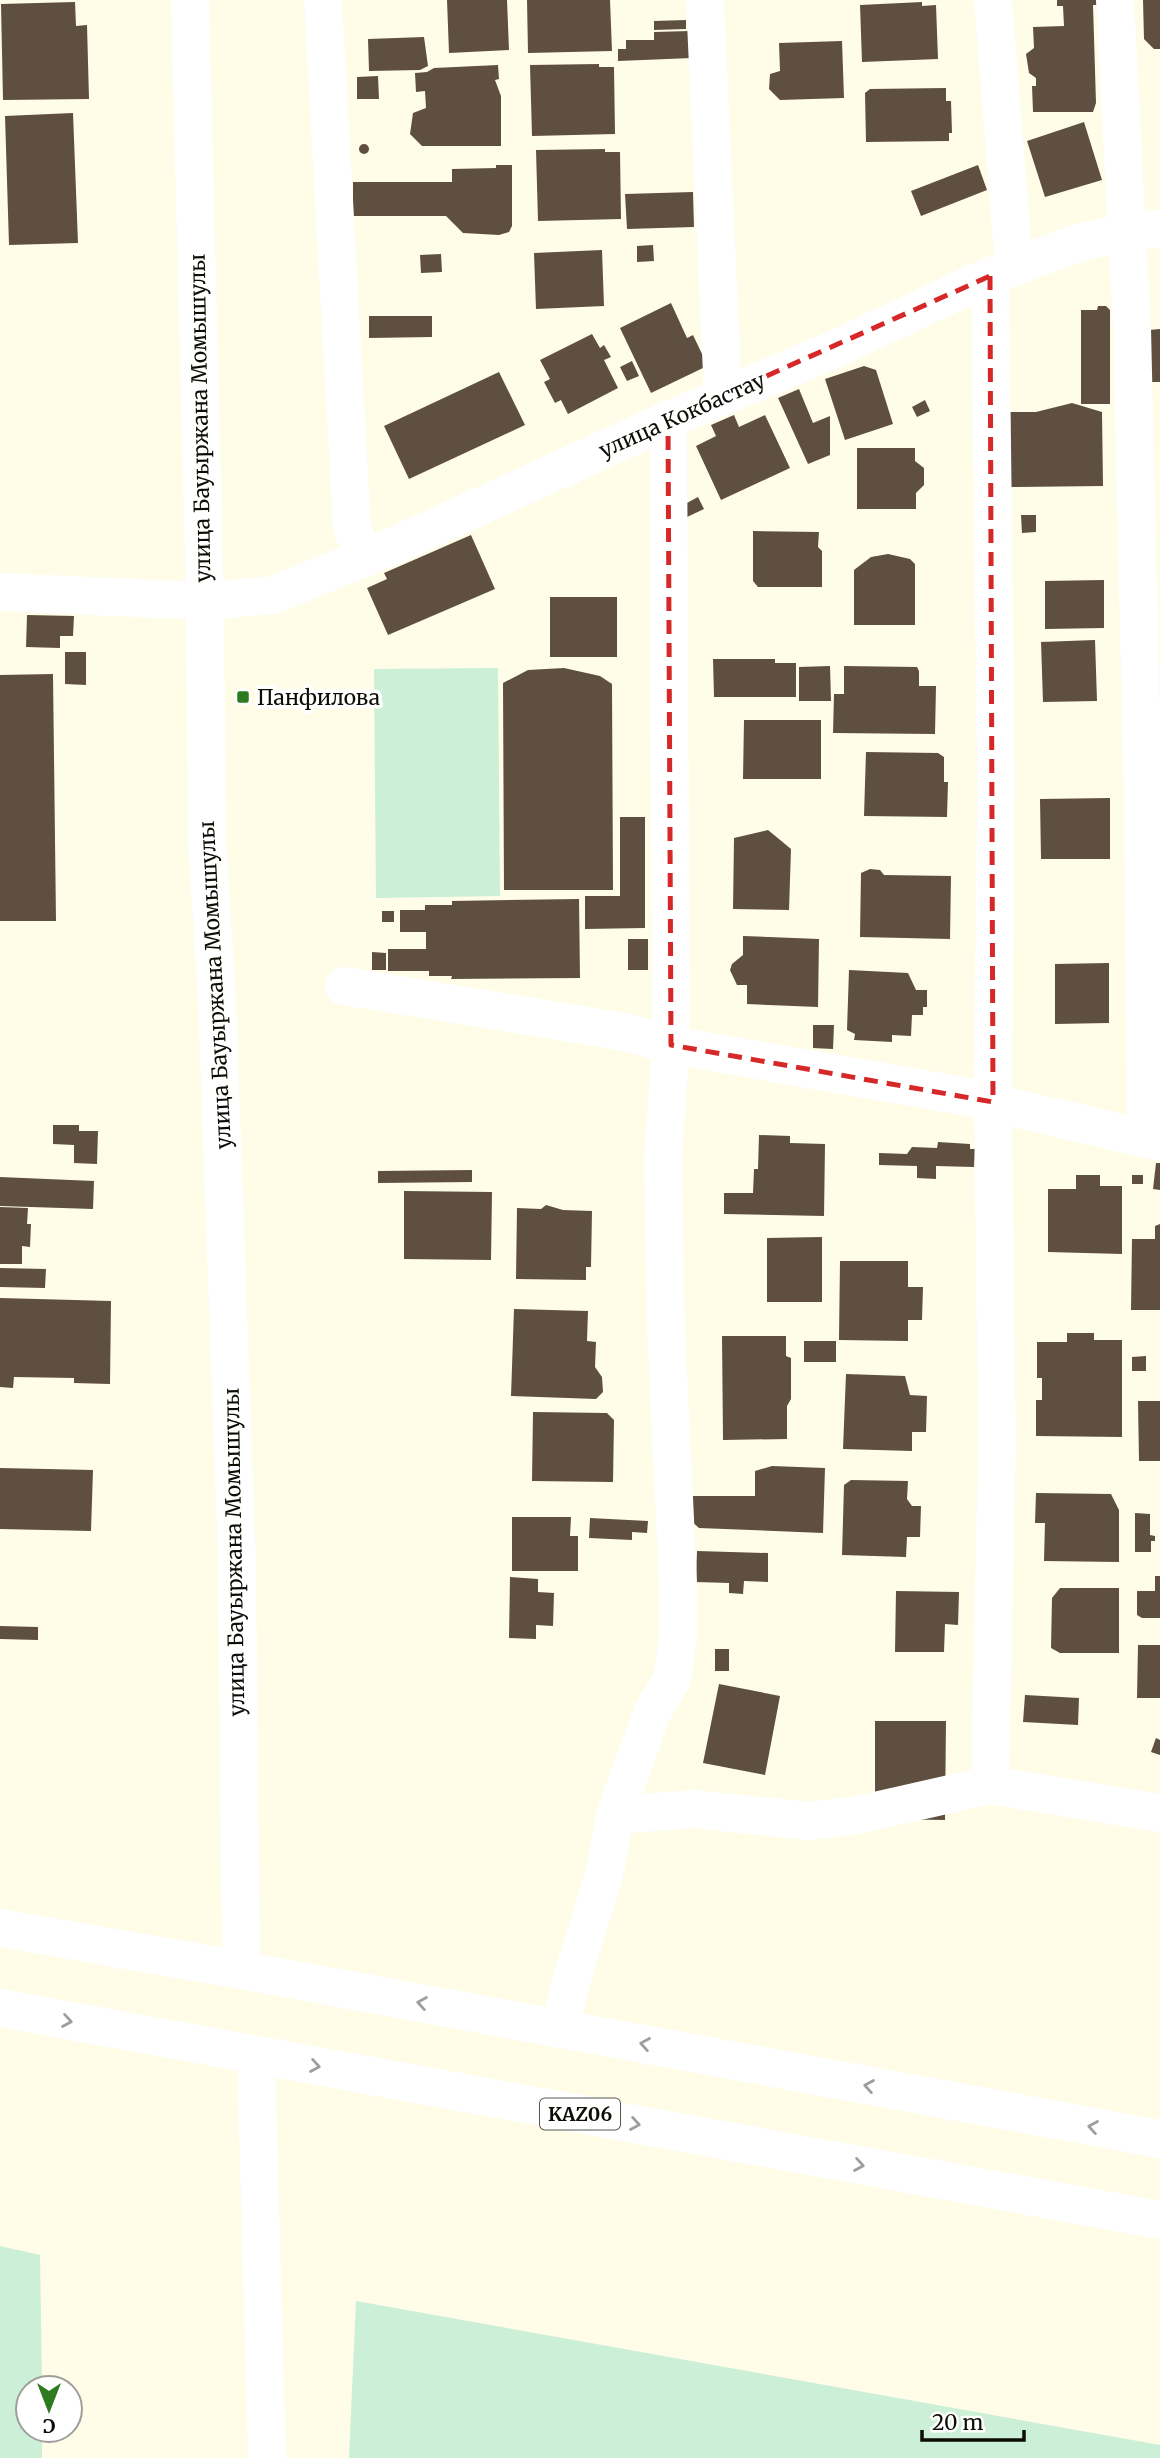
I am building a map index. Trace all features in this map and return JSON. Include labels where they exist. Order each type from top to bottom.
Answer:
[{"type":"main road","name":"улица Бауыржана Момышулы","points":[[190,0],[205,601],[207,841],[217,999],[237,1563],[241,1970]]},
{"type":"main road","points":[[323,0],[352,528],[365,558]]},
{"type":"main road","points":[[705,0],[723,395]]},
{"type":"main road","points":[[990,1785],[997,1443],[993,1102],[1002,271],[993,0]]},
{"type":"main road","points":[[344,986],[625,1032],[671,1045],[993,1102],[1021,1111],[1153,1140],[1132,329],[1143,230],[1115,0]]},
{"type":"main road","name":"улица Кокбастау","points":[[0,592],[205,601],[273,595],[365,558],[723,395],[835,349],[1002,271],[1081,243],[1143,230]]},
{"type":"main road","points":[[561,2029],[569,1989],[605,1871],[615,1815],[652,1713],[672,1679],[678,1638],[678,1583],[666,1328],[663,1157],[671,1045],[668,420]]},
{"type":"main road","points":[[615,1815],[694,1809],[808,1821],[853,1816],[990,1785],[1160,1814]]},
{"type":"main road","points":[[0,1928],[1160,2139]]},
{"type":"main road","name":"KАZ06","points":[[0,2008],[1160,2220]]},
{"type":"main road","points":[[256,2055],[267,2458]]},
{"type":"highlighted area","points":[[990,276],[993,1102],[671,1045],[668,420]]},
{"type":"green space","points":[[498,668],[500,896],[376,898],[374,669]]},
{"type":"green space","points":[[0,2246],[40,2255],[42,2374],[14,2374],[14,2444],[42,2444],[42,2458],[0,2458]]},
{"type":"green space","points":[[356,2301],[1160,2445],[1160,2458],[349,2458]]},
{"type":"building","points":[[447,0],[507,0],[509,50],[449,53]]},
{"type":"building","points":[[527,0],[610,0],[612,51],[528,53]]},
{"type":"building","points":[[1057,0],[1097,0],[1097,5],[1093,5],[1096,103],[1093,112],[1033,112],[1032,86],[1036,86],[1036,78],[1029,73],[1026,54],[1034,48],[1033,27],[1064,26],[1063,6],[1057,6]]},
{"type":"building","points":[[1143,0],[1160,0],[1160,49],[1154,49],[1144,39]]},
{"type":"building","points":[[75,2],[76,26],[87,25],[89,99],[3,100],[1,4]]},
{"type":"building","points":[[922,2],[922,6],[936,5],[938,59],[862,62],[860,5]]},
{"type":"building","points":[[686,20],[686,29],[654,30],[654,21]]},
{"type":"building","points":[[690,31],[692,58],[618,61],[618,49],[626,49],[626,40],[654,40],[654,32]]},
{"type":"building","points":[[424,37],[428,66],[420,70],[369,71],[368,39]]},
{"type":"building","points":[[842,41],[844,98],[780,100],[769,89],[770,74],[780,71],[779,43]]},
{"type":"building","points":[[599,64],[599,67],[614,67],[615,134],[532,136],[530,65]]},
{"type":"building","points":[[498,65],[499,79],[495,80],[501,96],[501,146],[422,146],[410,134],[413,113],[426,108],[425,91],[416,92],[415,73],[434,68]]},
{"type":"building","points":[[378,76],[379,99],[357,99],[357,77]]},
{"type":"building","points":[[946,88],[946,101],[951,101],[952,133],[949,133],[949,141],[866,142],[865,93],[870,89]]},
{"type":"building","points":[[73,113],[78,243],[9,245],[5,116]]},
{"type":"building","points":[[1084,122],[1102,180],[1045,197],[1027,141]]},
{"type":"building","points":[[364,144],[369,149],[364,154],[359,149]]},
{"type":"building","points":[[605,149],[605,152],[620,152],[621,219],[538,221],[536,150]]},
{"type":"building","points":[[496,165],[512,165],[512,226],[509,232],[499,235],[463,233],[446,216],[353,216],[353,182],[452,182],[452,169],[496,168]]},
{"type":"building","points":[[978,165],[987,190],[921,216],[911,191]]},
{"type":"building","points":[[693,192],[694,227],[627,229],[625,194]]},
{"type":"building","points":[[653,245],[654,261],[637,262],[637,246]]},
{"type":"building","points":[[602,250],[604,306],[536,309],[534,253]]},
{"type":"building","points":[[441,254],[442,272],[421,273],[420,255]]},
{"type":"building","points":[[671,303],[687,338],[693,335],[703,356],[703,368],[651,393],[620,328]]},
{"type":"building","points":[[1098,306],[1106,306],[1110,310],[1110,404],[1081,404],[1081,310],[1097,310]]},
{"type":"building","points":[[369,316],[432,316],[432,337],[369,338]]},
{"type":"building","points":[[1160,329],[1160,382],[1151,382],[1149,330]]},
{"type":"building","points":[[592,334],[600,348],[604,345],[611,357],[604,360],[618,388],[568,414],[561,400],[555,403],[544,382],[550,379],[540,360]]},
{"type":"building","points":[[632,361],[639,376],[627,381],[620,367]]},
{"type":"building","points":[[864,366],[876,370],[893,424],[845,440],[825,379]]},
{"type":"building","points":[[499,372],[525,425],[409,479],[384,426]]},
{"type":"building","points":[[799,389],[813,423],[830,416],[830,455],[808,464],[778,398]]},
{"type":"building","points":[[925,400],[930,411],[917,417],[912,407]]},
{"type":"building","points":[[1072,403],[1102,412],[1103,486],[1008,487],[1007,412],[1036,412]]},
{"type":"building","points":[[734,415],[739,427],[765,415],[790,468],[721,500],[696,446],[716,436],[711,425]]},
{"type":"building","points":[[857,448],[915,448],[915,461],[924,468],[924,485],[916,493],[916,509],[857,509]]},
{"type":"building","points":[[698,497],[704,509],[687,517],[685,504]]},
{"type":"building","points":[[1021,515],[1036,515],[1036,532],[1022,533]]},
{"type":"building","points":[[753,531],[819,532],[822,587],[758,587],[753,581]]},
{"type":"building","points":[[471,535],[495,589],[388,635],[367,588],[387,579],[384,573]]},
{"type":"building","points":[[888,554],[910,559],[915,564],[915,625],[854,625],[854,570],[871,557]]},
{"type":"building","points":[[1104,580],[1104,628],[1045,629],[1045,581]]},
{"type":"building","points":[[550,597],[617,597],[617,657],[550,657]]},
{"type":"building","points":[[27,615],[74,616],[73,636],[60,636],[60,648],[26,647]]},
{"type":"building","points":[[1095,640],[1097,701],[1043,702],[1041,642]]},
{"type":"building","points":[[65,652],[86,652],[86,685],[65,684]]},
{"type":"building","points":[[713,659],[775,659],[775,663],[796,663],[796,697],[714,697]]},
{"type":"building","points":[[830,666],[831,701],[799,701],[799,667]]},
{"type":"building","points":[[844,666],[917,667],[919,686],[936,686],[935,734],[833,733],[834,694],[844,694]]},
{"type":"building","points":[[564,668],[600,676],[612,684],[613,890],[504,890],[503,683],[528,670]]},
{"type":"building","points":[[53,674],[56,921],[0,921],[0,675]]},
{"type":"building","points":[[744,720],[821,720],[821,779],[743,779]]},
{"type":"building","points":[[866,752],[938,753],[944,757],[944,782],[948,782],[947,817],[864,816]]},
{"type":"building","points":[[1110,798],[1110,859],[1041,859],[1040,799]]},
{"type":"building","points":[[620,817],[645,817],[645,928],[585,929],[585,896],[620,896]]},
{"type":"building","points":[[768,830],[791,849],[789,910],[733,909],[734,838]]},
{"type":"building","points":[[870,869],[880,870],[884,875],[951,876],[950,939],[860,937],[861,873]]},
{"type":"building","points":[[579,899],[580,978],[451,979],[452,976],[429,976],[429,971],[388,971],[388,949],[426,949],[426,932],[400,932],[400,910],[425,910],[425,905],[452,905],[452,901]]},
{"type":"building","points":[[382,911],[394,911],[394,922],[382,922]]},
{"type":"building","points":[[743,936],[819,939],[818,1007],[747,1004],[747,985],[737,985],[730,970],[732,964],[743,955]]},
{"type":"building","points":[[628,939],[648,939],[648,970],[628,970]]},
{"type":"building","points":[[372,952],[386,953],[386,970],[372,970]]},
{"type":"building","points":[[1109,963],[1109,1023],[1055,1024],[1055,964]]},
{"type":"building","points":[[849,970],[908,973],[916,990],[927,990],[927,1007],[923,1007],[923,1015],[912,1015],[911,1036],[892,1035],[892,1042],[854,1040],[855,1034],[847,1030]]},
{"type":"building","points":[[813,1025],[834,1025],[833,1049],[813,1048]]},
{"type":"building","points":[[53,1125],[79,1125],[79,1131],[98,1131],[97,1164],[74,1163],[74,1145],[53,1144]]},
{"type":"building","points":[[759,1135],[790,1136],[790,1143],[825,1144],[824,1216],[724,1214],[724,1193],[753,1193],[754,1169],[758,1169]]},
{"type":"building","points":[[938,1142],[970,1144],[970,1149],[975,1149],[974,1167],[936,1166],[936,1179],[917,1178],[917,1166],[879,1165],[879,1153],[907,1154],[912,1147],[937,1148]]},
{"type":"building","points":[[1156,1163],[1160,1163],[1160,1190],[1153,1189]]},
{"type":"building","points":[[472,1170],[472,1182],[378,1183],[378,1171]]},
{"type":"building","points":[[1076,1175],[1100,1175],[1100,1186],[1122,1186],[1122,1254],[1048,1252],[1048,1189],[1076,1189]]},
{"type":"building","points":[[1132,1175],[1143,1175],[1143,1184],[1132,1184]]},
{"type":"building","points":[[0,1177],[94,1181],[93,1209],[0,1206]]},
{"type":"building","points":[[404,1191],[492,1192],[491,1260],[404,1259]]},
{"type":"building","points":[[546,1205],[563,1210],[592,1211],[591,1267],[586,1267],[586,1280],[516,1279],[517,1208],[541,1209]]},
{"type":"building","points":[[0,1207],[28,1208],[27,1224],[31,1224],[30,1247],[22,1246],[22,1264],[0,1264]]},
{"type":"building","points":[[1160,1224],[1160,1310],[1131,1310],[1132,1239],[1155,1239],[1155,1226]]},
{"type":"building","points":[[822,1237],[822,1302],[767,1302],[767,1238]]},
{"type":"building","points":[[840,1261],[908,1261],[908,1287],[923,1287],[922,1320],[908,1320],[908,1341],[839,1340]]},
{"type":"building","points":[[0,1268],[46,1269],[45,1288],[0,1287]]},
{"type":"building","points":[[0,1298],[111,1301],[110,1384],[74,1383],[74,1378],[14,1377],[13,1388],[0,1387]]},
{"type":"building","points":[[514,1309],[588,1311],[587,1341],[596,1342],[595,1367],[602,1377],[603,1392],[596,1399],[511,1396]]},
{"type":"building","points":[[1067,1333],[1094,1333],[1094,1340],[1122,1340],[1122,1437],[1036,1436],[1036,1400],[1042,1400],[1042,1378],[1037,1378],[1037,1342],[1067,1342]]},
{"type":"building","points":[[722,1336],[786,1336],[786,1356],[791,1358],[787,1439],[723,1440]]},
{"type":"building","points":[[804,1341],[836,1341],[836,1362],[804,1362]]},
{"type":"building","points":[[1146,1356],[1146,1371],[1132,1371],[1132,1357]]},
{"type":"building","points":[[846,1374],[905,1376],[910,1395],[927,1396],[926,1432],[912,1432],[912,1451],[843,1449]]},
{"type":"building","points":[[1138,1401],[1160,1401],[1160,1461],[1139,1461]]},
{"type":"building","points":[[533,1412],[607,1413],[614,1420],[613,1482],[532,1481]]},
{"type":"building","points":[[772,1466],[825,1468],[823,1533],[699,1528],[690,1520],[691,1496],[755,1496],[755,1471]]},
{"type":"building","points":[[0,1468],[93,1470],[91,1531],[0,1529]]},
{"type":"building","points":[[851,1480],[908,1481],[907,1499],[912,1506],[921,1506],[920,1537],[907,1537],[906,1557],[842,1555],[844,1485]]},
{"type":"building","points":[[1036,1493],[1111,1494],[1119,1510],[1119,1562],[1044,1561],[1045,1523],[1035,1523]]},
{"type":"building","points":[[1135,1513],[1150,1514],[1150,1535],[1155,1536],[1155,1541],[1151,1541],[1151,1552],[1135,1552]]},
{"type":"building","points":[[512,1517],[571,1517],[570,1536],[578,1536],[578,1571],[512,1571]]},
{"type":"building","points":[[590,1518],[648,1521],[647,1533],[632,1532],[632,1540],[589,1538]]},
{"type":"building","points":[[697,1551],[768,1553],[768,1582],[744,1581],[743,1594],[729,1593],[729,1583],[696,1582]]},
{"type":"building","points":[[1155,1576],[1160,1576],[1160,1618],[1142,1618],[1137,1615],[1137,1591],[1155,1591]]},
{"type":"building","points":[[510,1577],[538,1579],[538,1592],[554,1593],[553,1626],[536,1625],[536,1639],[509,1638]]},
{"type":"building","points":[[1060,1588],[1119,1588],[1119,1653],[1060,1653],[1051,1648],[1052,1598]]},
{"type":"building","points":[[896,1591],[959,1592],[958,1625],[945,1624],[944,1652],[895,1652]]},
{"type":"building","points":[[0,1626],[38,1627],[38,1640],[0,1639]]},
{"type":"building","points":[[1138,1645],[1160,1645],[1160,1698],[1137,1698]]},
{"type":"building","points":[[715,1649],[729,1649],[729,1671],[715,1671]]},
{"type":"building","points":[[719,1684],[780,1696],[765,1775],[703,1763]]},
{"type":"building","points":[[1025,1695],[1079,1698],[1078,1725],[1023,1722]]},
{"type":"building","points":[[875,1721],[946,1721],[945,1820],[875,1819]]},
{"type":"building","points":[[1156,1738],[1160,1740],[1160,1755],[1151,1752]]},
{"type":"place","name":"Панфилова","points":[[243,697]]}]
